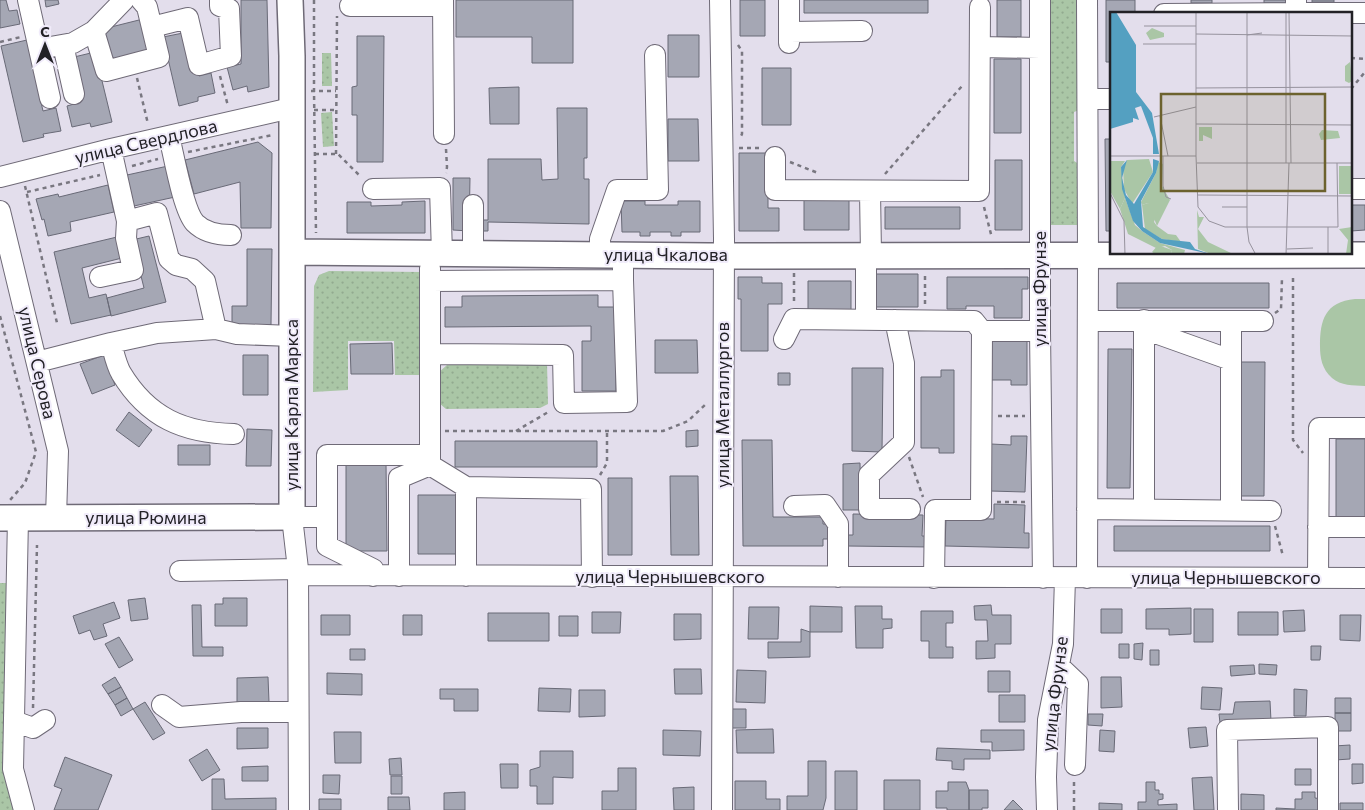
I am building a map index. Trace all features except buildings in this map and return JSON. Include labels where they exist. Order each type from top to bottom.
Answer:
[{"type":"main road","name":"улица Карла Маркса","points":[[290,0],[303,109],[292,252],[292,517]]},
{"type":"main road","name":"улица Чкалова","points":[[292,252],[723,256],[1088,255]]},
{"type":"main road","points":[[1088,255],[1110,255]]},
{"type":"main road","points":[[1187,255],[1294,262],[1365,255]]},
{"type":"main road","name":"улица Рюмина","points":[[8,513],[56,518],[292,517]]},
{"type":"street","points":[[28,0],[50,98]]},
{"type":"street","points":[[37,41],[63,45],[72,43],[94,31],[124,0]]},
{"type":"street","points":[[94,31],[106,71],[159,57],[147,7],[141,0]]},
{"type":"street","points":[[152,28],[188,18],[199,65],[231,56],[229,8],[220,6],[220,0]]},
{"type":"street","name":"улица Металлургов","points":[[720,0],[724,577],[722,810]]},
{"type":"street","points":[[790,0],[789,38],[862,31]]},
{"type":"street","name":"улица Фрунзе","points":[[1040,0],[1040,331],[1043,578]]},
{"type":"street","points":[[1087,0],[1087,578]]},
{"type":"street","points":[[344,10],[443,3],[444,134]]},
{"type":"street","points":[[775,157],[775,190],[979,191],[980,7]]},
{"type":"street","points":[[1232,12],[1290,10],[1326,12]]},
{"type":"street","points":[[1352,13],[1365,13]]},
{"type":"street","points":[[63,45],[74,94]]},
{"type":"street","points":[[980,57],[1040,48]]},
{"type":"street","points":[[430,354],[563,355],[564,403],[627,402],[623,280],[612,255],[600,239],[617,190],[658,190],[655,54]]},
{"type":"street","points":[[1088,99],[1110,99]]},
{"type":"street","name":"улица Свердлова","points":[[0,177],[111,149],[172,145],[303,109]]},
{"type":"street","points":[[172,145],[185,204],[195,223],[211,233],[231,236]]},
{"type":"street","points":[[100,277],[133,270],[126,238],[127,221],[111,149]]},
{"type":"street","points":[[373,190],[440,188],[436,253],[430,281],[430,460]]},
{"type":"street","points":[[1352,190],[1365,190]]},
{"type":"street","points":[[866,320],[870,191]]},
{"type":"street","points":[[473,205],[473,254]]},
{"type":"street","name":"улица Серова","points":[[0,211],[58,451],[56,518]]},
{"type":"street","points":[[127,221],[157,213],[169,259],[176,265],[192,269],[205,281],[216,329]]},
{"type":"street","points":[[430,281],[623,280]]},
{"type":"street","points":[[784,340],[794,319],[974,321],[982,331],[981,510],[935,510],[934,578]]},
{"type":"street","points":[[895,320],[904,363],[904,442],[869,475],[869,509],[917,505]]},
{"type":"street","points":[[1088,320],[1144,325],[1263,321]]},
{"type":"street","points":[[1231,321],[1231,510]]},
{"type":"street","points":[[1144,325],[1231,360]]},
{"type":"street","points":[[1144,325],[1144,509]]},
{"type":"street","points":[[37,362],[157,333],[216,329],[236,334],[292,336]]},
{"type":"street","points":[[982,331],[1040,331]]},
{"type":"street","points":[[111,343],[120,371],[135,393],[151,408],[169,421],[196,430],[234,434]]},
{"type":"street","points":[[1318,578],[1319,428],[1365,428]]},
{"type":"street","points":[[374,576],[374,569],[326,546],[327,455],[430,460],[466,487],[591,489],[592,577]]},
{"type":"street","points":[[399,576],[399,478],[430,460]]},
{"type":"street","points":[[466,487],[466,576]]},
{"type":"street","points":[[794,506],[825,505],[838,524],[838,578]]},
{"type":"street","points":[[1087,509],[1271,511]]},
{"type":"street","points":[[8,513],[14,721],[13,769],[24,810]]},
{"type":"street","points":[[292,517],[327,517]]},
{"type":"street","name":"улица Карла Маркса","points":[[292,517],[298,572],[299,810]]},
{"type":"street","points":[[1318,527],[1365,527]]},
{"type":"street","name":"улица Чернышевского","points":[[180,571],[298,572],[374,576],[1365,578]]},
{"type":"street","name":"улица Фрунзе","points":[[1047,810],[1048,720],[1063,644],[1064,578]]},
{"type":"street","points":[[1059,666],[1078,684],[1074,765]]},
{"type":"street","points":[[162,705],[179,717],[241,712],[298,712]]},
{"type":"street","points":[[14,721],[39,724]]},
{"type":"street","points":[[1228,810],[1227,730],[1328,727],[1328,810]]},
{"type":"path","points":[[314,0],[314,91],[303,109],[315,154],[316,240]]},
{"type":"path","points":[[336,154],[336,91],[344,10]]},
{"type":"path","points":[[0,42],[37,41]]},
{"type":"path","points":[[870,191],[980,57]]},
{"type":"path","points":[[1352,58],[1365,59]]},
{"type":"path","points":[[216,60],[228,106]]},
{"type":"path","points":[[133,64],[149,125]]},
{"type":"path","points":[[1352,88],[1365,72]]},
{"type":"path","points":[[314,91],[336,91]]},
{"type":"path","points":[[303,109],[336,110]]},
{"type":"path","points":[[27,192],[116,171],[172,145],[280,134]]},
{"type":"path","points":[[440,188],[444,182],[447,167],[444,134]]},
{"type":"path","points":[[734,148],[772,148],[775,157],[821,174]]},
{"type":"path","points":[[315,154],[338,154],[373,190]]},
{"type":"path","points":[[22,172],[57,324]]},
{"type":"path","points":[[979,191],[992,239]]},
{"type":"path","points":[[1294,262],[1293,440],[1319,474]]},
{"type":"path","points":[[794,272],[794,319]]},
{"type":"path","points":[[925,272],[925,320]]},
{"type":"path","points":[[1263,321],[1282,309],[1282,278]]},
{"type":"path","points":[[0,316],[36,452],[25,483],[8,513]]},
{"type":"path","points":[[430,431],[663,431],[688,421],[709,401]]},
{"type":"path","points":[[516,431],[564,403]]},
{"type":"path","points":[[981,416],[1032,416]]},
{"type":"path","points":[[591,489],[607,463],[607,431]]},
{"type":"path","points":[[904,442],[917,505]]},
{"type":"path","points":[[981,502],[1033,502]]},
{"type":"path","points":[[1271,511],[1283,556]]},
{"type":"path","points":[[36,545],[39,724]]},
{"type":"path","points":[[1074,765],[1074,810]]},
{"type":"green space","points":[[1049,0],[1084,0],[1082,109],[1074,112],[1074,161],[1082,166],[1081,225],[1049,225]]},
{"type":"green space","points":[[322,53],[331,53],[332,86],[322,86]]},
{"type":"green space","points":[[332,112],[334,146],[323,147],[321,113]]},
{"type":"green space","points":[[329,271],[422,272],[422,375],[395,375],[394,341],[348,341],[348,390],[313,392],[314,286],[319,275]]},
{"type":"green space","points":[[1355,299],[1365,299],[1365,386],[1347,385],[1336,381],[1326,371],[1320,355],[1321,328],[1326,314],[1337,304]]},
{"type":"green space","points":[[547,363],[548,404],[540,408],[446,409],[439,403],[438,373],[447,365]]},
{"type":"green space","points":[[0,583],[12,583],[16,810],[0,810]]}]
